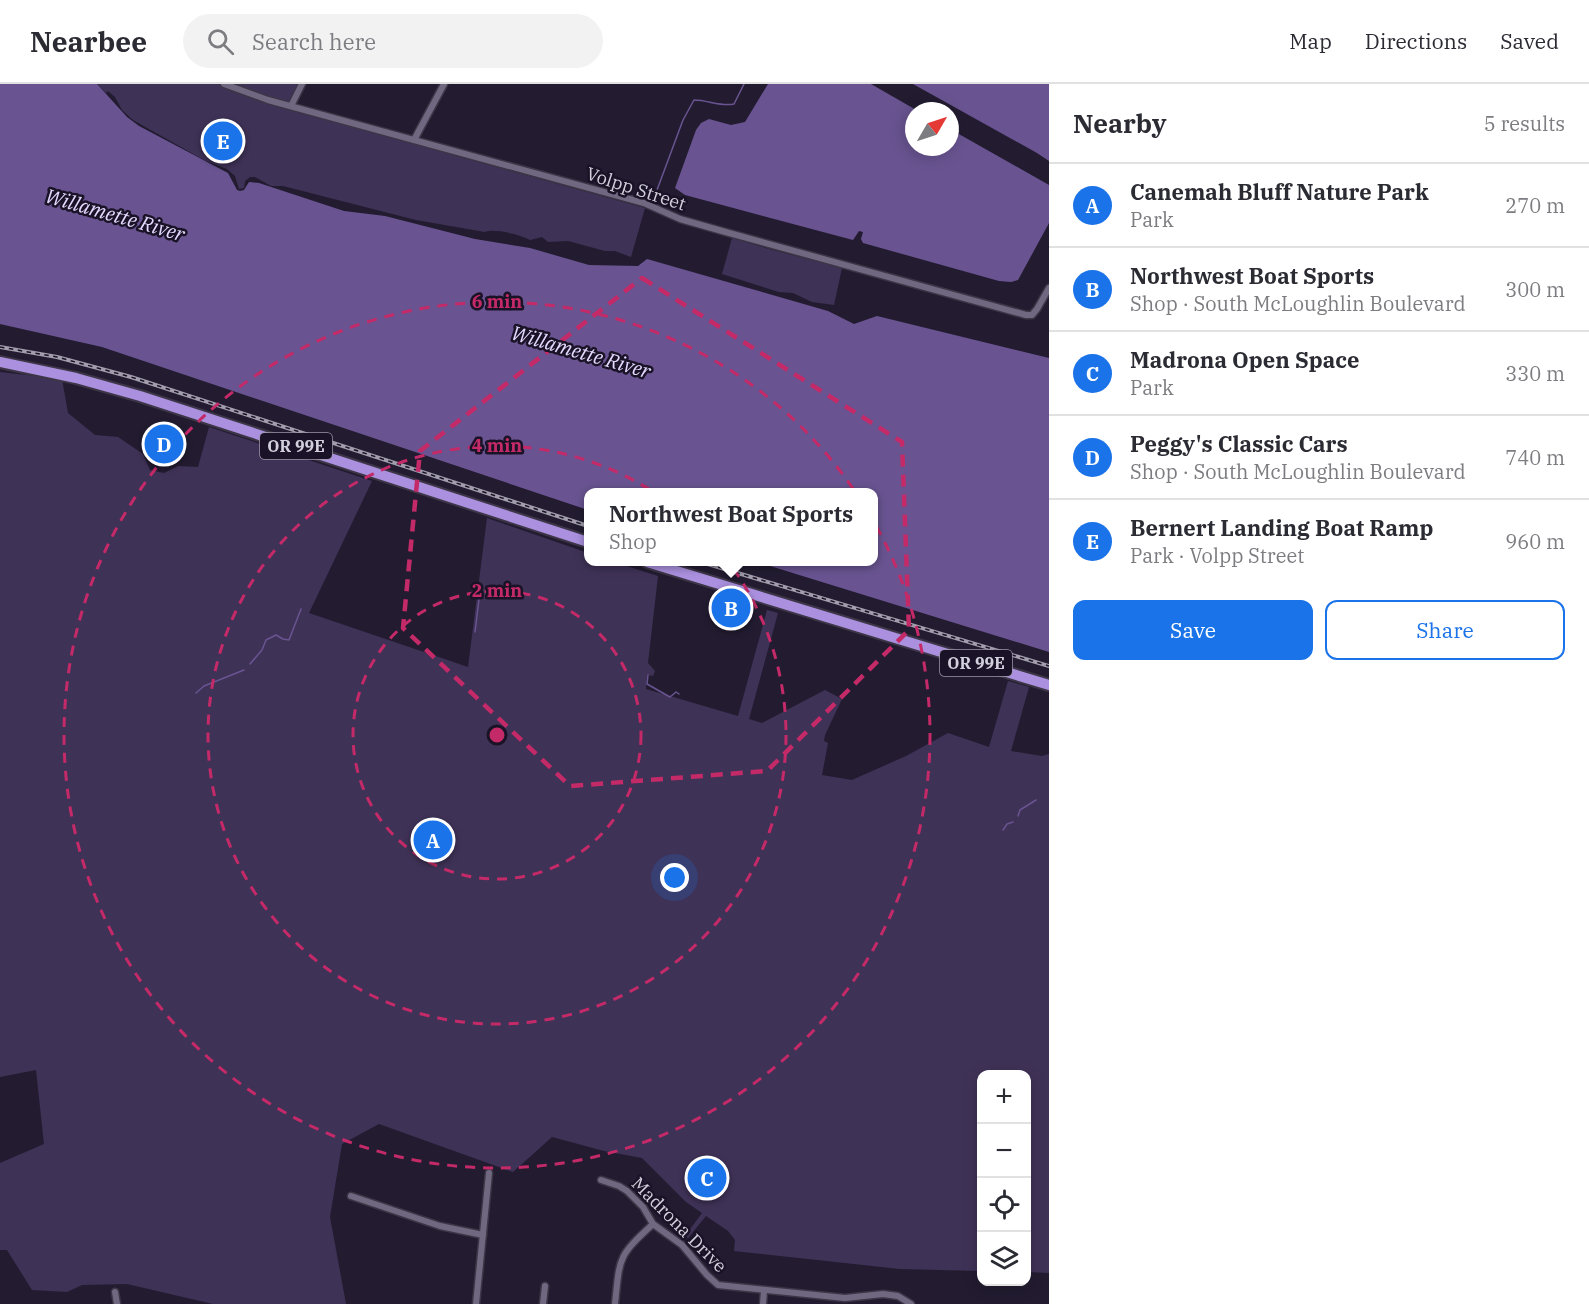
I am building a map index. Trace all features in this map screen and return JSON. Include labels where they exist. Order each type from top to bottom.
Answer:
[{"type":"highway","name":"OR 99E","points":[[0,362],[76,378],[140,396],[584,541]]},
{"type":"highway","name":"OR 99E","points":[[663,566],[1049,685]]},
{"type":"street","name":"Volpp Street","points":[[224,84],[238,91],[644,204],[680,219],[1026,315],[1032,315],[1049,288]]},
{"type":"street","points":[[291,106],[302,84]]},
{"type":"street","points":[[414,140],[444,84]]},
{"type":"street","points":[[476,1304],[489,1173]]},
{"type":"street","name":"Madrona Drive","points":[[601,1180],[627,1191],[643,1207],[653,1224],[682,1245],[718,1285],[844,1301],[872,1294],[898,1296],[911,1304]]},
{"type":"street","points":[[351,1196],[440,1226],[483,1235]]},
{"type":"street","points":[[615,1304],[619,1263],[628,1247],[653,1224]]},
{"type":"street","points":[[543,1304],[545,1286]]},
{"type":"street","points":[[763,1304],[764,1291]]},
{"type":"street","points":[[115,1292],[117,1304]]},
{"type":"highlighted area","points":[[642,278],[902,442],[909,630],[767,771],[570,786],[403,628],[420,451]]},
{"type":"shaded area","points":[[97,84],[306,84],[293,110],[403,141],[417,142],[449,154],[645,208],[631,257],[615,251],[605,251],[568,241],[548,242],[542,237],[530,240],[508,233],[485,232],[416,220],[283,186],[271,186],[255,177],[250,177],[245,181],[244,188],[239,189],[235,176],[227,169],[204,160],[133,120],[122,110],[115,97],[108,91],[106,93]]},
{"type":"shaded area","points":[[732,238],[842,268],[834,305],[812,302],[793,293],[779,292],[722,274]]},
{"type":"shaded area","points":[[0,372],[62,379],[68,413],[95,435],[118,437],[143,454],[150,470],[164,473],[178,466],[198,467],[209,427],[372,481],[309,613],[468,667],[487,518],[584,552],[584,566],[627,566],[658,576],[648,663],[655,671],[653,676],[647,675],[646,689],[738,716],[767,610],[778,613],[749,719],[762,723],[825,690],[842,699],[825,735],[824,741],[828,743],[822,775],[852,780],[906,756],[948,733],[989,747],[1008,681],[1029,687],[1011,751],[1042,756],[1049,754],[1049,1273],[1031,1272],[1031,1070],[977,1070],[977,1271],[900,1269],[734,1251],[735,1240],[728,1231],[706,1216],[688,1238],[685,1236],[702,1213],[686,1202],[642,1158],[604,1151],[552,1137],[513,1172],[379,1124],[342,1144],[330,1217],[346,1304],[213,1304],[127,1284],[82,1285],[67,1292],[32,1290],[7,1250],[0,1250],[0,1163],[44,1144],[36,1070],[0,1077]]},
{"type":"water","name":"Willamette River","points":[[0,84],[97,84],[127,117],[139,126],[228,173],[237,190],[240,191],[244,190],[249,182],[259,183],[344,211],[385,216],[475,239],[530,248],[589,265],[638,266],[647,259],[828,311],[854,324],[877,316],[1049,358],[1049,652],[770,566],[878,566],[878,488],[584,488],[584,509],[102,347],[0,324]]},
{"type":"water","points":[[768,84],[871,84],[905,104],[905,156],[959,156],[959,134],[1049,185],[1049,223],[1018,280],[999,281],[863,243],[861,239],[863,232],[859,231],[853,240],[685,195],[675,188],[696,130],[701,123],[709,119],[731,125],[745,122]]},
{"type":"water","points":[[913,84],[1049,84],[1049,161],[959,110],[959,102],[945,102]]},
{"type":"waterway","points":[[657,190],[683,120],[694,100],[724,105],[734,104],[744,84]]},
{"type":"waterway","points":[[475,632],[480,591]]},
{"type":"waterway","points":[[250,664],[262,650],[266,640],[276,635],[289,640],[301,609]]},
{"type":"waterway","points":[[196,693],[204,686],[244,670]]},
{"type":"waterway","points":[[648,675],[647,684],[670,697],[676,692],[679,694]]},
{"type":"waterway","points":[[1018,816],[1020,810],[1036,800]]},
{"type":"waterway","points":[[1003,830],[1007,824],[1013,822]]},
{"type":"railway","points":[[0,347],[57,357],[131,377],[584,525]]},
{"type":"railway","points":[[714,566],[1049,666]]},
{"type":"place","name":"Bernert Landing Boat Ramp","points":[[223,141]]},
{"type":"place","name":"Peggy's Classic Cars","points":[[164,444]]},
{"type":"place","name":"Northwest Boat Sports","points":[[731,608]]},
{"type":"place","name":"Canemah Bluff Nature Park","points":[[433,840]]},
{"type":"place","name":"Madrona Open Space","points":[[707,1178]]}]
